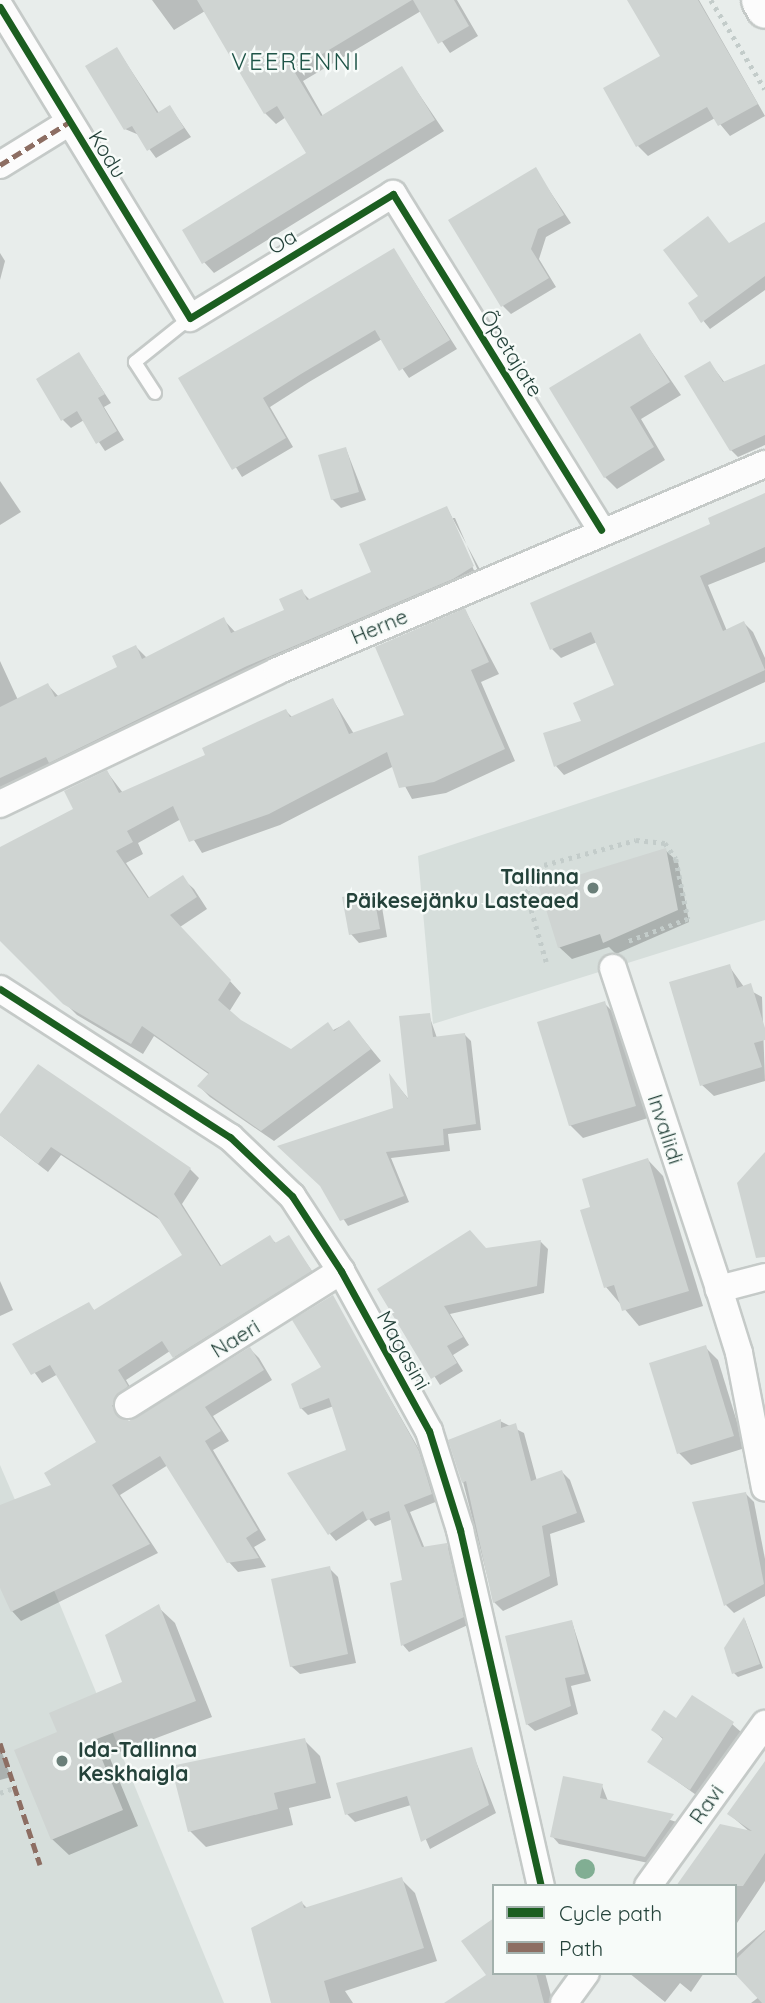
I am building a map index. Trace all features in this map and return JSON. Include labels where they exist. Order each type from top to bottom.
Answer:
[{"type":"street","points":[[760,0],[765,9]]},
{"type":"street","name":"Kodu","points":[[0,7],[68,124],[190,318]]},
{"type":"street","points":[[0,165],[68,124]]},
{"type":"street","name":"Oa","points":[[190,318],[393,194]]},
{"type":"street","name":"Õpetajate","points":[[393,194],[601,530]]},
{"type":"street","name":"Herne","points":[[0,804],[277,671],[601,530],[765,464]]},
{"type":"street","name":"Invaliidi","points":[[617,956],[739,1353],[765,1488]]},
{"type":"street","name":"Magasini","points":[[0,989],[229,1137],[292,1196],[341,1271],[429,1431],[460,1530],[542,1884]]},
{"type":"street","name":"Naeri","points":[[128,1405],[341,1271]]},
{"type":"street","points":[[719,1289],[765,1277]]},
{"type":"street","name":"Ravi","points":[[649,1884],[765,1724]]},
{"type":"street","points":[[565,1991],[584,1975]]},
{"type":"lane","points":[[155,393],[135,362],[190,318]]},
{"type":"path","points":[[711,0],[765,89]]},
{"type":"path","points":[[546,962],[526,892],[544,865],[636,840],[665,843],[679,869],[688,919],[617,956]]},
{"type":"path","points":[[0,1793],[13,1788]]},
{"type":"shaded area","name":"Tallinna Päikesejänku Lasteaed","points":[[765,742],[765,920],[433,1024],[418,856]]},
{"type":"shaded area","name":"Ida-Tallinna Keskhaigla","points":[[0,1465],[56,1595],[224,2003],[0,2003]]},
{"type":"building","points":[[197,0],[412,0],[294,71],[321,116],[402,66],[435,120],[202,264],[182,230],[306,153],[277,106],[264,114]]},
{"type":"building","points":[[413,0],[454,0],[469,26],[438,44]]},
{"type":"building","points":[[627,0],[698,0],[758,104],[718,126],[707,107],[636,147],[603,88],[660,56]]},
{"type":"building","points":[[117,47],[157,113],[170,105],[184,128],[147,151],[132,126],[124,130],[85,66]]},
{"type":"building","points":[[536,167],[564,215],[538,229],[531,249],[549,278],[501,307],[448,220]]},
{"type":"building","points":[[708,216],[729,243],[765,222],[765,276],[701,323],[688,303],[698,296],[663,250]]},
{"type":"building","points":[[394,248],[450,340],[399,371],[375,330],[301,374],[263,398],[286,438],[232,470],[178,378]]},
{"type":"building","points":[[640,333],[670,382],[630,407],[654,447],[604,478],[549,388]]},
{"type":"building","points":[[79,352],[105,394],[98,398],[117,431],[96,444],[77,411],[61,421],[36,379]]},
{"type":"building","points":[[710,361],[723,382],[765,364],[765,435],[730,451],[684,376]]},
{"type":"building","points":[[346,447],[359,492],[331,500],[318,455]]},
{"type":"building","points":[[765,493],[765,547],[700,576],[723,631],[744,621],[765,670],[554,767],[543,733],[581,721],[573,703],[614,685],[591,632],[550,650],[530,603],[710,524],[708,518]]},
{"type":"building","points":[[447,506],[474,566],[453,579],[247,666],[49,763],[46,757],[0,778],[0,707],[48,683],[55,697],[117,667],[112,656],[136,645],[142,659],[224,617],[231,633],[284,610],[279,599],[302,589],[307,600],[371,572],[359,544]]},
{"type":"building","points":[[465,608],[489,662],[471,670],[505,749],[434,782],[399,788],[387,752],[269,814],[189,842],[173,806],[127,831],[133,842],[116,851],[148,898],[183,875],[197,897],[170,915],[231,980],[218,1000],[241,1020],[291,1049],[328,1022],[334,1031],[349,1020],[371,1049],[261,1131],[197,1086],[209,1073],[142,1026],[131,1044],[63,1004],[0,941],[0,847],[73,809],[64,791],[107,770],[119,793],[205,755],[202,748],[286,709],[290,717],[333,698],[349,734],[404,715],[375,647]]},
{"type":"building","points":[[666,848],[678,910],[603,943],[600,934],[558,948],[539,887]]},
{"type":"building","points":[[373,891],[380,929],[349,935],[342,897]]},
{"type":"building","points":[[730,964],[737,988],[751,983],[765,1028],[765,1040],[754,1043],[762,1067],[700,1086],[669,982]]},
{"type":"building","points":[[605,1001],[636,1106],[569,1126],[537,1022]]},
{"type":"building","points":[[430,1013],[433,1037],[465,1033],[476,1124],[443,1129],[444,1145],[386,1152],[404,1196],[340,1221],[320,1186],[277,1146],[393,1108],[389,1073],[408,1099],[399,1016]]},
{"type":"building","points":[[38,1064],[191,1168],[174,1194],[220,1266],[270,1235],[275,1243],[289,1235],[312,1271],[173,1358],[162,1341],[118,1370],[128,1386],[112,1406],[129,1421],[250,1347],[264,1370],[205,1407],[221,1431],[205,1441],[258,1530],[246,1538],[259,1558],[227,1563],[160,1456],[112,1485],[150,1544],[11,1612],[0,1588],[0,1505],[51,1485],[44,1473],[96,1442],[50,1365],[31,1375],[12,1344],[89,1302],[94,1310],[182,1255],[157,1216],[51,1147],[38,1164],[0,1135],[0,1114]]},
{"type":"building","points":[[765,1152],[765,1257],[756,1258],[737,1183]]},
{"type":"building","points":[[648,1158],[689,1291],[622,1311],[614,1285],[604,1288],[580,1210],[590,1207],[582,1179]]},
{"type":"building","points":[[470,1230],[486,1248],[541,1240],[537,1286],[444,1306],[463,1337],[447,1346],[457,1363],[431,1379],[377,1289]]},
{"type":"building","points":[[333,1295],[419,1451],[432,1494],[404,1505],[422,1547],[447,1543],[464,1617],[401,1646],[390,1583],[402,1580],[389,1511],[367,1520],[363,1511],[328,1535],[287,1473],[346,1450],[329,1398],[300,1409],[291,1384],[321,1367],[292,1320]]},
{"type":"building","points":[[706,1345],[734,1436],[677,1454],[649,1363]]},
{"type":"building","points":[[501,1419],[501,1428],[516,1423],[531,1481],[562,1470],[577,1513],[542,1526],[550,1576],[493,1603],[466,1481],[462,1483],[448,1440]]},
{"type":"building","points":[[746,1492],[764,1584],[724,1606],[692,1502]]},
{"type":"building","points":[[330,1566],[348,1654],[290,1667],[271,1579]]},
{"type":"building","points":[[159,1604],[196,1701],[94,1740],[123,1810],[51,1840],[14,1750],[57,1732],[49,1713],[122,1682],[105,1635]]},
{"type":"building","points":[[744,1617],[760,1664],[732,1674],[724,1648]]},
{"type":"building","points":[[572,1620],[585,1674],[565,1678],[571,1706],[526,1725],[505,1636]]},
{"type":"building","points":[[692,1695],[734,1722],[690,1790],[647,1762],[663,1738],[651,1730],[664,1710],[676,1718]]},
{"type":"building","points":[[305,1738],[316,1783],[274,1793],[278,1809],[188,1832],[171,1766]]},
{"type":"building","points":[[472,1747],[489,1805],[421,1842],[407,1796],[345,1815],[336,1783]]},
{"type":"building","points":[[765,1761],[765,1853],[743,1886],[677,1884],[720,1824],[752,1831],[727,1814]]},
{"type":"building","points":[[563,1776],[603,1784],[600,1798],[674,1814],[645,1857],[550,1837]]},
{"type":"building","points":[[402,1877],[424,1948],[324,1981],[330,2003],[271,2003],[251,1928],[302,1901],[304,1908]]},
{"type":"building","points":[[492,1919],[492,1975],[537,1975],[544,2003],[444,2003],[486,1975],[461,1941]]},
{"type":"building","points":[[765,1931],[765,2003],[736,1975],[737,1958]]},
{"type":"marked path","points":[[0,165],[68,123]]},
{"type":"marked path","points":[[0,1743],[40,1865]]},
{"type":"cycle path","points":[[0,7],[190,318],[393,194],[601,530]]},
{"type":"cycle path","points":[[0,989],[230,1137],[292,1196],[341,1271],[429,1431],[460,1530],[541,1884]]},
{"type":"place","name":"Tallinna Päikesejänku Lasteaed","points":[[593,888]]},
{"type":"place","name":"Ida-Tallinna Keskhaigla","points":[[62,1761]]},
{"type":"district","name":"VEERENNI","points":[[296,62]]}]
